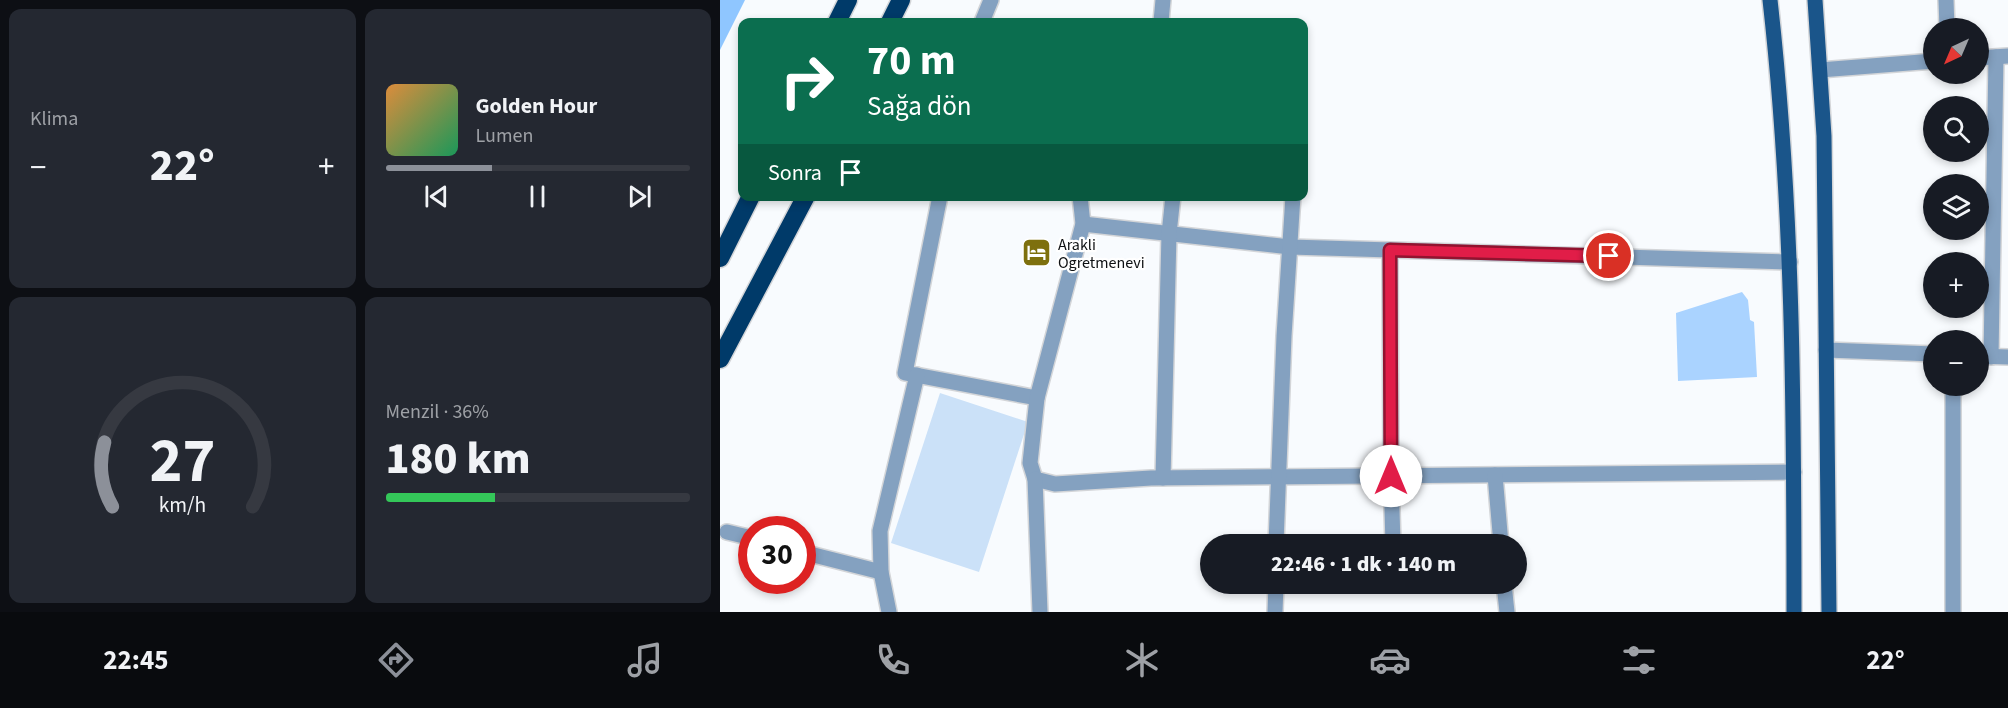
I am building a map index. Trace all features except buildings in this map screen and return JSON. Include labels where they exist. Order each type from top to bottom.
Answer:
[{"type":"highway","points":[[839,18],[848,0]]},
{"type":"highway","points":[[892,18],[901,0]]},
{"type":"highway","points":[[720,258],[748,201]]},
{"type":"highway","points":[[720,360],[803,201]]},
{"type":"main road","points":[[1770,0],[1776,52],[1790,262],[1794,612]]},
{"type":"main road","points":[[1815,0],[1824,136],[1829,612]]},
{"type":"street","points":[[984,18],[991,0]]},
{"type":"street","points":[[1161,18],[1163,0]]},
{"type":"street","points":[[1946,0],[1947,18]]},
{"type":"street","points":[[1986,330],[2002,56]]},
{"type":"street","points":[[1820,70],[1923,62]]},
{"type":"street","points":[[939,201],[905,373],[1037,398]]},
{"type":"street","points":[[1040,612],[1035,479],[1030,463],[1037,398],[1083,224],[1081,201]]},
{"type":"street","points":[[1163,478],[1169,234],[1172,201]]},
{"type":"street","points":[[1276,534],[1277,477],[1293,201]]},
{"type":"street","points":[[1083,224],[1290,247],[1790,262]]},
{"type":"street","points":[[1390,250],[1393,534]]},
{"type":"street","points":[[1826,350],[1923,354]]},
{"type":"street","points":[[1989,356],[2008,357]]},
{"type":"street","points":[[889,612],[880,572],[880,531],[918,375]]},
{"type":"street","points":[[1953,396],[1953,612]]},
{"type":"street","points":[[1035,479],[1055,484],[1163,478],[1794,471]]},
{"type":"street","points":[[1495,475],[1500,534]]},
{"type":"street","points":[[727,532],[738,535]]},
{"type":"street","points":[[816,556],[880,572]]},
{"type":"street","points":[[1275,612],[1276,594]]},
{"type":"street","points":[[1505,594],[1507,612]]},
{"type":"shaded area","points":[[940,393],[1028,422],[979,572],[891,543]]},
{"type":"water","points":[[720,0],[745,0],[720,50]]},
{"type":"place","name":"Arakli Ogretmenevi","points":[[1037,253]]},
{"type":"route","points":[[1391,476],[1390,250],[1609,256]]}]
